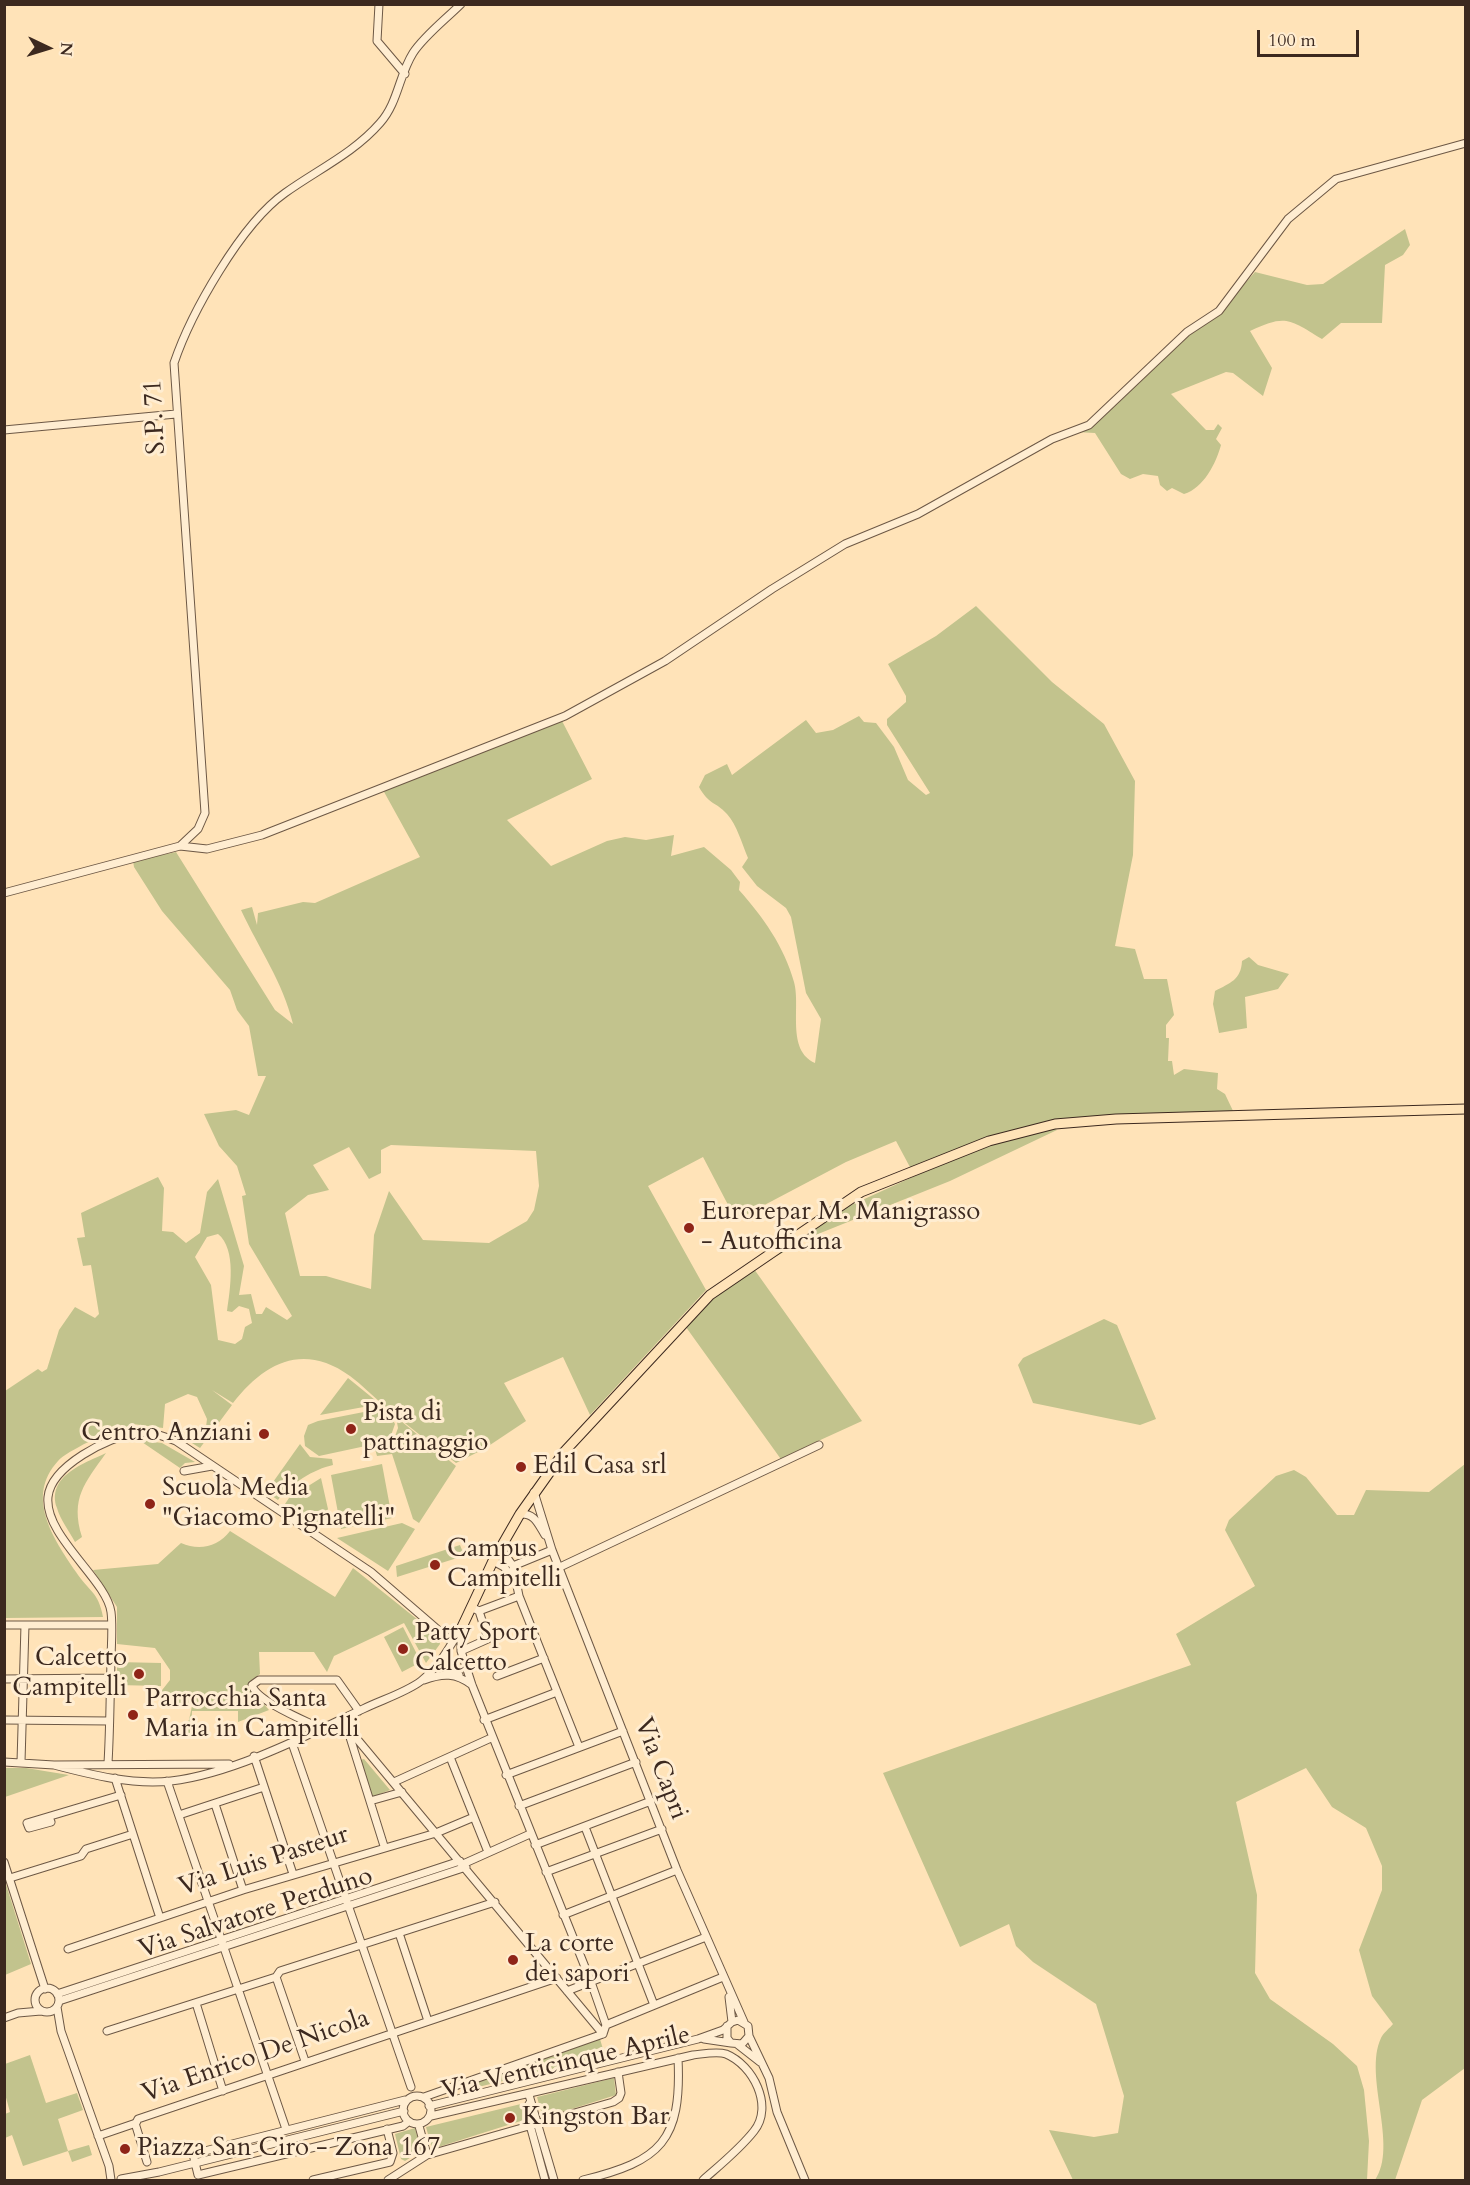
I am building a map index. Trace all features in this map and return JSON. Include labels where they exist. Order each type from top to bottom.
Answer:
[{"type":"main road","points":[[462,1627],[475,1608],[500,1548],[534,1492],[564,1452],[710,1294],[861,1192],[989,1141],[1055,1124],[1116,1119],[1466,1109]]},
{"type":"street","points":[[379,4],[377,41],[405,74]]},
{"type":"street","name":"S.P. 71","points":[[183,843],[198,829],[205,813],[174,363],[181,342],[225,263],[252,227],[283,195],[350,151],[380,124],[388,113],[413,53],[461,4]]},
{"type":"street","points":[[4,893],[183,843],[207,849],[262,834],[575,711],[665,661],[772,589],[845,544],[918,514],[1052,439],[1089,425],[1186,332],[1219,311],[1288,219],[1336,179],[1466,143]]},
{"type":"street","points":[[4,430],[176,414]]},
{"type":"street","points":[[108,1763],[111,1625],[109,1604],[75,1557],[50,1514],[48,1498],[54,1481],[63,1468],[114,1440],[136,1433],[155,1434],[176,1441],[212,1466],[280,1505],[330,1538],[452,1642]]},
{"type":"street","points":[[560,1568],[819,1445]]},
{"type":"street","points":[[184,1471],[212,1466]]},
{"type":"street","name":"Via Capri","points":[[534,1492],[551,1546],[677,1870],[750,2031],[749,2036],[769,2078],[777,2112],[805,2181]]},
{"type":"street","name":"Via Capri","points":[[520,1514],[534,1517],[551,1546]]},
{"type":"street","points":[[513,1566],[551,1546]]},
{"type":"street","points":[[500,1548],[513,1566],[519,1596],[579,1747]]},
{"type":"street","points":[[493,1561],[504,1567],[514,1579]]},
{"type":"street","points":[[461,1651],[488,1639],[475,1608],[519,1596]]},
{"type":"street","points":[[4,1625],[111,1625]]},
{"type":"street","points":[[21,1762],[25,1625]]},
{"type":"street","points":[[419,1682],[446,1653],[462,1627]]},
{"type":"street","points":[[462,1627],[461,1651],[472,1686],[591,1982],[606,2025],[603,2034]]},
{"type":"street","points":[[446,1653],[461,1658],[466,1666]]},
{"type":"street","points":[[446,1653],[460,1676],[472,1686]]},
{"type":"street","points":[[497,1676],[544,1658]]},
{"type":"street","points":[[54,1765],[117,1779],[167,1781],[206,1774],[292,1743],[322,1729],[344,1723],[359,1711],[419,1682],[444,1675],[460,1676]]},
{"type":"street","points":[[4,1679],[110,1678]]},
{"type":"street","points":[[322,1729],[272,1703],[255,1692],[252,1685],[259,1680],[337,1680],[359,1711]]},
{"type":"street","points":[[484,1720],[557,1692]]},
{"type":"street","points":[[4,1720],[109,1721]]},
{"type":"street","points":[[344,1723],[603,2034]]},
{"type":"street","points":[[344,1723],[384,1846]]},
{"type":"street","points":[[506,1775],[623,1731]]},
{"type":"street","points":[[394,1782],[491,1738]]},
{"type":"street","points":[[292,1743],[411,2087],[421,2095],[429,2106],[431,2116],[427,2123],[419,2126],[408,2122],[198,2175],[193,2154],[421,2095],[603,2034]]},
{"type":"street","points":[[254,1756],[293,1874]]},
{"type":"street","points":[[450,1757],[488,1852]]},
{"type":"street","points":[[4,1762],[54,1765],[235,1763]]},
{"type":"street","points":[[519,1806],[636,1762]]},
{"type":"street","points":[[120,1763],[117,1779],[120,1795],[160,1918]]},
{"type":"street","points":[[167,1781],[286,2129]]},
{"type":"street","points":[[179,1815],[264,1787]]},
{"type":"street","points":[[370,1801],[402,1792]]},
{"type":"street","points":[[49,1817],[120,1795]]},
{"type":"street","points":[[535,1845],[651,1801]]},
{"type":"street","points":[[214,1804],[243,1890]]},
{"type":"street","name":"Via Luis Pasteur","points":[[68,1949],[293,1874],[384,1846],[436,1833],[474,1817]]},
{"type":"street","points":[[585,1827],[654,2005]]},
{"type":"street","points":[[546,1872],[662,1830]]},
{"type":"street","points":[[9,1878],[81,1856],[86,1850],[133,1834]]},
{"type":"street","points":[[463,1864],[530,1834]]},
{"type":"street","name":"Via Luis Pasteur","points":[[287,1857],[327,1843]]},
{"type":"street","points":[[4,1862],[45,1989],[58,2001],[61,2031],[109,2166],[117,2180],[159,2172],[404,2111]]},
{"type":"street","name":"Via Salvatore Perduno","points":[[58,2001],[221,1938],[345,1897],[463,1864]]},
{"type":"street","name":"Via Salvatore Perduno","points":[[58,2001],[349,1906],[463,1864]]},
{"type":"street","points":[[563,1916],[677,1870]]},
{"type":"street","points":[[107,2031],[276,1977],[280,1971],[495,1902]]},
{"type":"street","points":[[399,1934],[429,2021]]},
{"type":"street","points":[[567,1991],[706,1937]]},
{"type":"street","points":[[276,1977],[305,2061]]},
{"type":"street","name":"Via Enrico De Nicola","points":[[98,2136],[135,2123],[138,2119],[305,2061],[557,1978]]},
{"type":"street","points":[[606,2025],[725,1980]]},
{"type":"street","name":"Via Capri","points":[[725,1980],[733,2014],[727,2038],[734,2044]]},
{"type":"street","points":[[18,2013],[45,1989]]},
{"type":"street","points":[[35,2000],[61,2031]]},
{"type":"street","points":[[4,2018],[18,2013],[44,2012],[58,2001]]},
{"type":"street","points":[[196,2003],[223,2091]]},
{"type":"street","points":[[429,2106],[698,2039],[723,2030],[730,2024],[744,2022]]},
{"type":"street","points":[[734,2044],[746,2041],[749,2036]]},
{"type":"street","points":[[698,2039],[717,2039],[734,2044],[762,2064]]},
{"type":"street","name":"Via Venticinque Aprile","points":[[431,2116],[529,2095],[678,2058],[723,2053],[740,2062],[756,2081],[763,2109],[756,2130],[704,2181]]},
{"type":"street","points":[[583,2181],[624,2170],[653,2152],[665,2138],[679,2106],[678,2058]]},
{"type":"street","points":[[388,2181],[427,2155],[619,2098],[621,2093],[618,2072]]},
{"type":"street","points":[[408,2122],[404,2111],[411,2087]]},
{"type":"street","points":[[529,2095],[539,2122],[554,2181]]},
{"type":"street","points":[[529,2095],[530,2125],[545,2181]]},
{"type":"street","name":"Via Enrico De Nicola","points":[[135,2123],[147,2162]]},
{"type":"street","points":[[419,2126],[427,2155]]},
{"type":"street","points":[[313,2181],[390,2162],[393,2153],[387,2129]]},
{"type":"street","points":[[138,2181],[159,2172]]},
{"type":"green space","points":[[1405,229],[1410,245],[1403,255],[1385,265],[1382,323],[1341,323],[1322,339],[1294,323],[1272,322],[1250,331],[1272,368],[1263,396],[1233,373],[1226,372],[1171,394],[1206,430],[1214,430],[1218,424],[1222,428],[1216,439],[1221,445],[1216,459],[1203,481],[1191,491],[1184,494],[1172,488],[1167,491],[1160,485],[1158,476],[1143,474],[1130,479],[1121,474],[1095,433],[1076,432],[1182,338],[1225,306],[1255,272],[1307,285],[1323,284]]},
{"type":"green space","points":[[976,606],[1052,682],[1104,724],[1135,781],[1133,855],[1115,946],[1135,949],[1144,979],[1167,979],[1174,1015],[1166,1025],[1166,1038],[1169,1038],[1168,1061],[1172,1061],[1174,1075],[1184,1069],[1218,1073],[1217,1089],[1225,1094],[1234,1113],[1109,1115],[1043,1123],[911,1169],[896,1141],[846,1162],[736,1220],[703,1157],[648,1186],[706,1290],[590,1415],[563,1357],[504,1383],[526,1421],[484,1449],[456,1463],[350,1376],[333,1366],[316,1360],[300,1359],[271,1368],[258,1377],[233,1403],[212,1390],[232,1405],[200,1448],[187,1440],[189,1435],[206,1427],[207,1419],[197,1397],[188,1394],[165,1404],[163,1428],[133,1424],[124,1429],[122,1425],[63,1457],[48,1475],[43,1503],[51,1531],[67,1559],[96,1597],[103,1617],[5,1618],[5,1391],[38,1369],[42,1372],[47,1369],[59,1330],[75,1307],[95,1318],[99,1314],[91,1265],[83,1266],[77,1238],[85,1237],[81,1213],[158,1177],[164,1188],[162,1231],[173,1232],[186,1243],[200,1233],[207,1192],[218,1179],[244,1266],[239,1295],[251,1294],[256,1314],[262,1314],[266,1307],[287,1320],[292,1316],[249,1244],[242,1196],[246,1195],[237,1166],[219,1146],[204,1114],[236,1110],[249,1115],[266,1076],[258,1076],[249,1026],[237,1010],[230,990],[162,911],[134,867],[133,861],[176,852],[275,1010],[293,1024],[277,980],[241,910],[252,907],[257,925],[258,913],[303,902],[315,903],[420,857],[383,790],[561,719],[592,779],[507,820],[551,866],[607,841],[625,837],[646,840],[674,835],[671,856],[704,847],[731,870],[740,882],[739,890],[779,944],[794,982],[797,1038],[800,1048],[806,1057],[815,1063],[821,1019],[806,993],[791,917],[786,908],[757,886],[742,867],[748,858],[734,824],[699,787],[705,775],[727,764],[732,775],[806,720],[816,733],[833,730],[859,716],[864,722],[876,723],[894,747],[908,780],[926,795],[930,793],[887,725],[887,719],[906,702],[906,696],[888,664],[936,636]],"holes":[[[391,1145],[536,1151],[539,1186],[534,1210],[527,1221],[489,1243],[423,1240],[389,1191],[374,1235],[371,1289],[326,1276],[300,1276],[285,1213],[308,1195],[329,1190],[313,1165],[349,1147],[369,1179],[381,1173],[381,1150]],[[218,1234],[228,1249],[230,1259],[227,1311],[232,1312],[239,1306],[249,1309],[252,1323],[245,1327],[242,1339],[235,1344],[218,1340],[211,1285],[195,1257],[207,1237]]]},
{"type":"green space","points":[[1249,957],[1258,965],[1289,974],[1278,989],[1245,997],[1247,1028],[1219,1033],[1213,1004],[1215,991],[1237,977],[1242,961]]},
{"type":"green space","points":[[1051,1126],[1057,1130],[950,1181],[808,1238],[754,1269],[862,1421],[805,1447],[806,1452],[783,1462],[683,1323],[733,1275],[803,1227],[985,1144]]},
{"type":"green space","points":[[1104,1319],[1117,1325],[1156,1419],[1140,1425],[1033,1403],[1018,1365],[1023,1358]]},
{"type":"green space","points":[[348,1378],[380,1404],[320,1415]]},
{"type":"green space","name":"Pista di pattinaggio","points":[[379,1409],[390,1415],[395,1424],[389,1441],[319,1456],[305,1446],[304,1436],[308,1425]]},
{"type":"green space","points":[[396,1417],[456,1466],[419,1523],[413,1519],[392,1454],[377,1456],[375,1449],[393,1442],[398,1428]]},
{"type":"green space","points":[[139,1440],[162,1443],[195,1462],[185,1463],[180,1468]]},
{"type":"green space","points":[[300,1444],[310,1457],[332,1459],[333,1465],[303,1478],[278,1500],[266,1492]]},
{"type":"green space","points":[[106,1453],[86,1482],[82,1492],[78,1512],[82,1537],[75,1542],[57,1508],[55,1497],[57,1487],[62,1479],[78,1466]]},
{"type":"green space","points":[[382,1464],[392,1518],[341,1529],[331,1475]]},
{"type":"green space","points":[[1465,1464],[1465,2068],[1422,2100],[1395,2180],[1375,2180],[1381,2166],[1384,2149],[1376,2071],[1377,2054],[1382,2036],[1393,2024],[1372,1996],[1359,1950],[1382,1890],[1382,1866],[1366,1828],[1332,1807],[1306,1768],[1236,1802],[1257,1895],[1255,1973],[1270,1999],[1333,2044],[1357,2066],[1364,2090],[1369,2141],[1367,2180],[1073,2180],[1049,2130],[1094,2137],[1118,2133],[1124,2096],[1096,2004],[1033,1962],[1016,1946],[1009,1924],[960,1947],[883,1773],[1191,1665],[1176,1634],[1255,1586],[1225,1530],[1229,1520],[1276,1476],[1294,1470],[1306,1477],[1337,1515],[1354,1515],[1366,1490],[1429,1492]]},
{"type":"green space","points":[[321,1478],[328,1509],[318,1526],[285,1504],[289,1498]]},
{"type":"green space","points":[[402,1523],[415,1529],[388,1571],[337,1538]]},
{"type":"green space","points":[[230,1531],[335,1597],[353,1568],[438,1636],[440,1644],[426,1663],[404,1623],[334,1656],[327,1672],[314,1652],[259,1652],[260,1674],[252,1680],[250,1688],[269,1710],[238,1722],[238,1711],[192,1711],[191,1738],[175,1738],[189,1720],[192,1706],[162,1706],[159,1694],[170,1680],[170,1670],[155,1648],[117,1644],[117,1607],[93,1570],[158,1564],[181,1543],[195,1547],[208,1546],[220,1541]]},
{"type":"green space","points":[[460,1545],[462,1550],[471,1548],[473,1553],[397,1577],[396,1566]]},
{"type":"green space","name":"Patty Sport Calcetto","points":[[403,1627],[421,1662],[402,1672],[384,1637]]},
{"type":"green space","name":"Calcetto Campitelli","points":[[117,1662],[161,1663],[161,1686],[117,1685]]},
{"type":"green space","points":[[364,1759],[390,1790],[372,1797],[360,1760]]},
{"type":"green space","points":[[5,1768],[26,1768],[69,1775],[5,1797]]},
{"type":"green space","points":[[4,1878],[31,1964],[5,1975],[4,1975]]},
{"type":"green space","points":[[600,2039],[605,2056],[466,2090],[465,2086]]},
{"type":"green space","points":[[30,2055],[46,2103],[77,2093],[83,2110],[58,2119],[68,2151],[23,2166],[12,2135],[5,2138],[5,2114],[10,2112],[5,2094],[5,2064]]},
{"type":"green space","points":[[614,2078],[616,2095],[543,2118],[537,2097]]},
{"type":"green space","points":[[525,2103],[527,2119],[432,2149],[426,2127]]},
{"type":"green space","points":[[415,2128],[421,2151],[405,2161],[401,2159],[395,2134]]},
{"type":"green space","points":[[89,2145],[92,2155],[72,2162],[68,2151]]},
{"type":"place","name":"Eurorepar M. Manigrasso - Autofficina","points":[[689,1228]]},
{"type":"place","name":"Pista di pattinaggio","points":[[351,1429]]},
{"type":"place","name":"Centro Anziani","points":[[264,1434]]},
{"type":"place","name":"Edil Casa srl","points":[[521,1467]]},
{"type":"place","name":"Scuola Media \"Giacomo Pignatelli\"","points":[[150,1504]]},
{"type":"place","name":"Campus Campitelli","points":[[435,1565]]},
{"type":"place","name":"Patty Sport Calcetto","points":[[403,1649]]},
{"type":"place","name":"Calcetto Campitelli","points":[[139,1674]]},
{"type":"place","name":"Parrocchia Santa Maria in Campitelli","points":[[133,1715]]},
{"type":"place","name":"La corte dei sapori","points":[[513,1960]]},
{"type":"place","name":"Kingston Bar","points":[[510,2118]]},
{"type":"place","name":"Piazza San Ciro - Zona 167","points":[[125,2149]]}]
